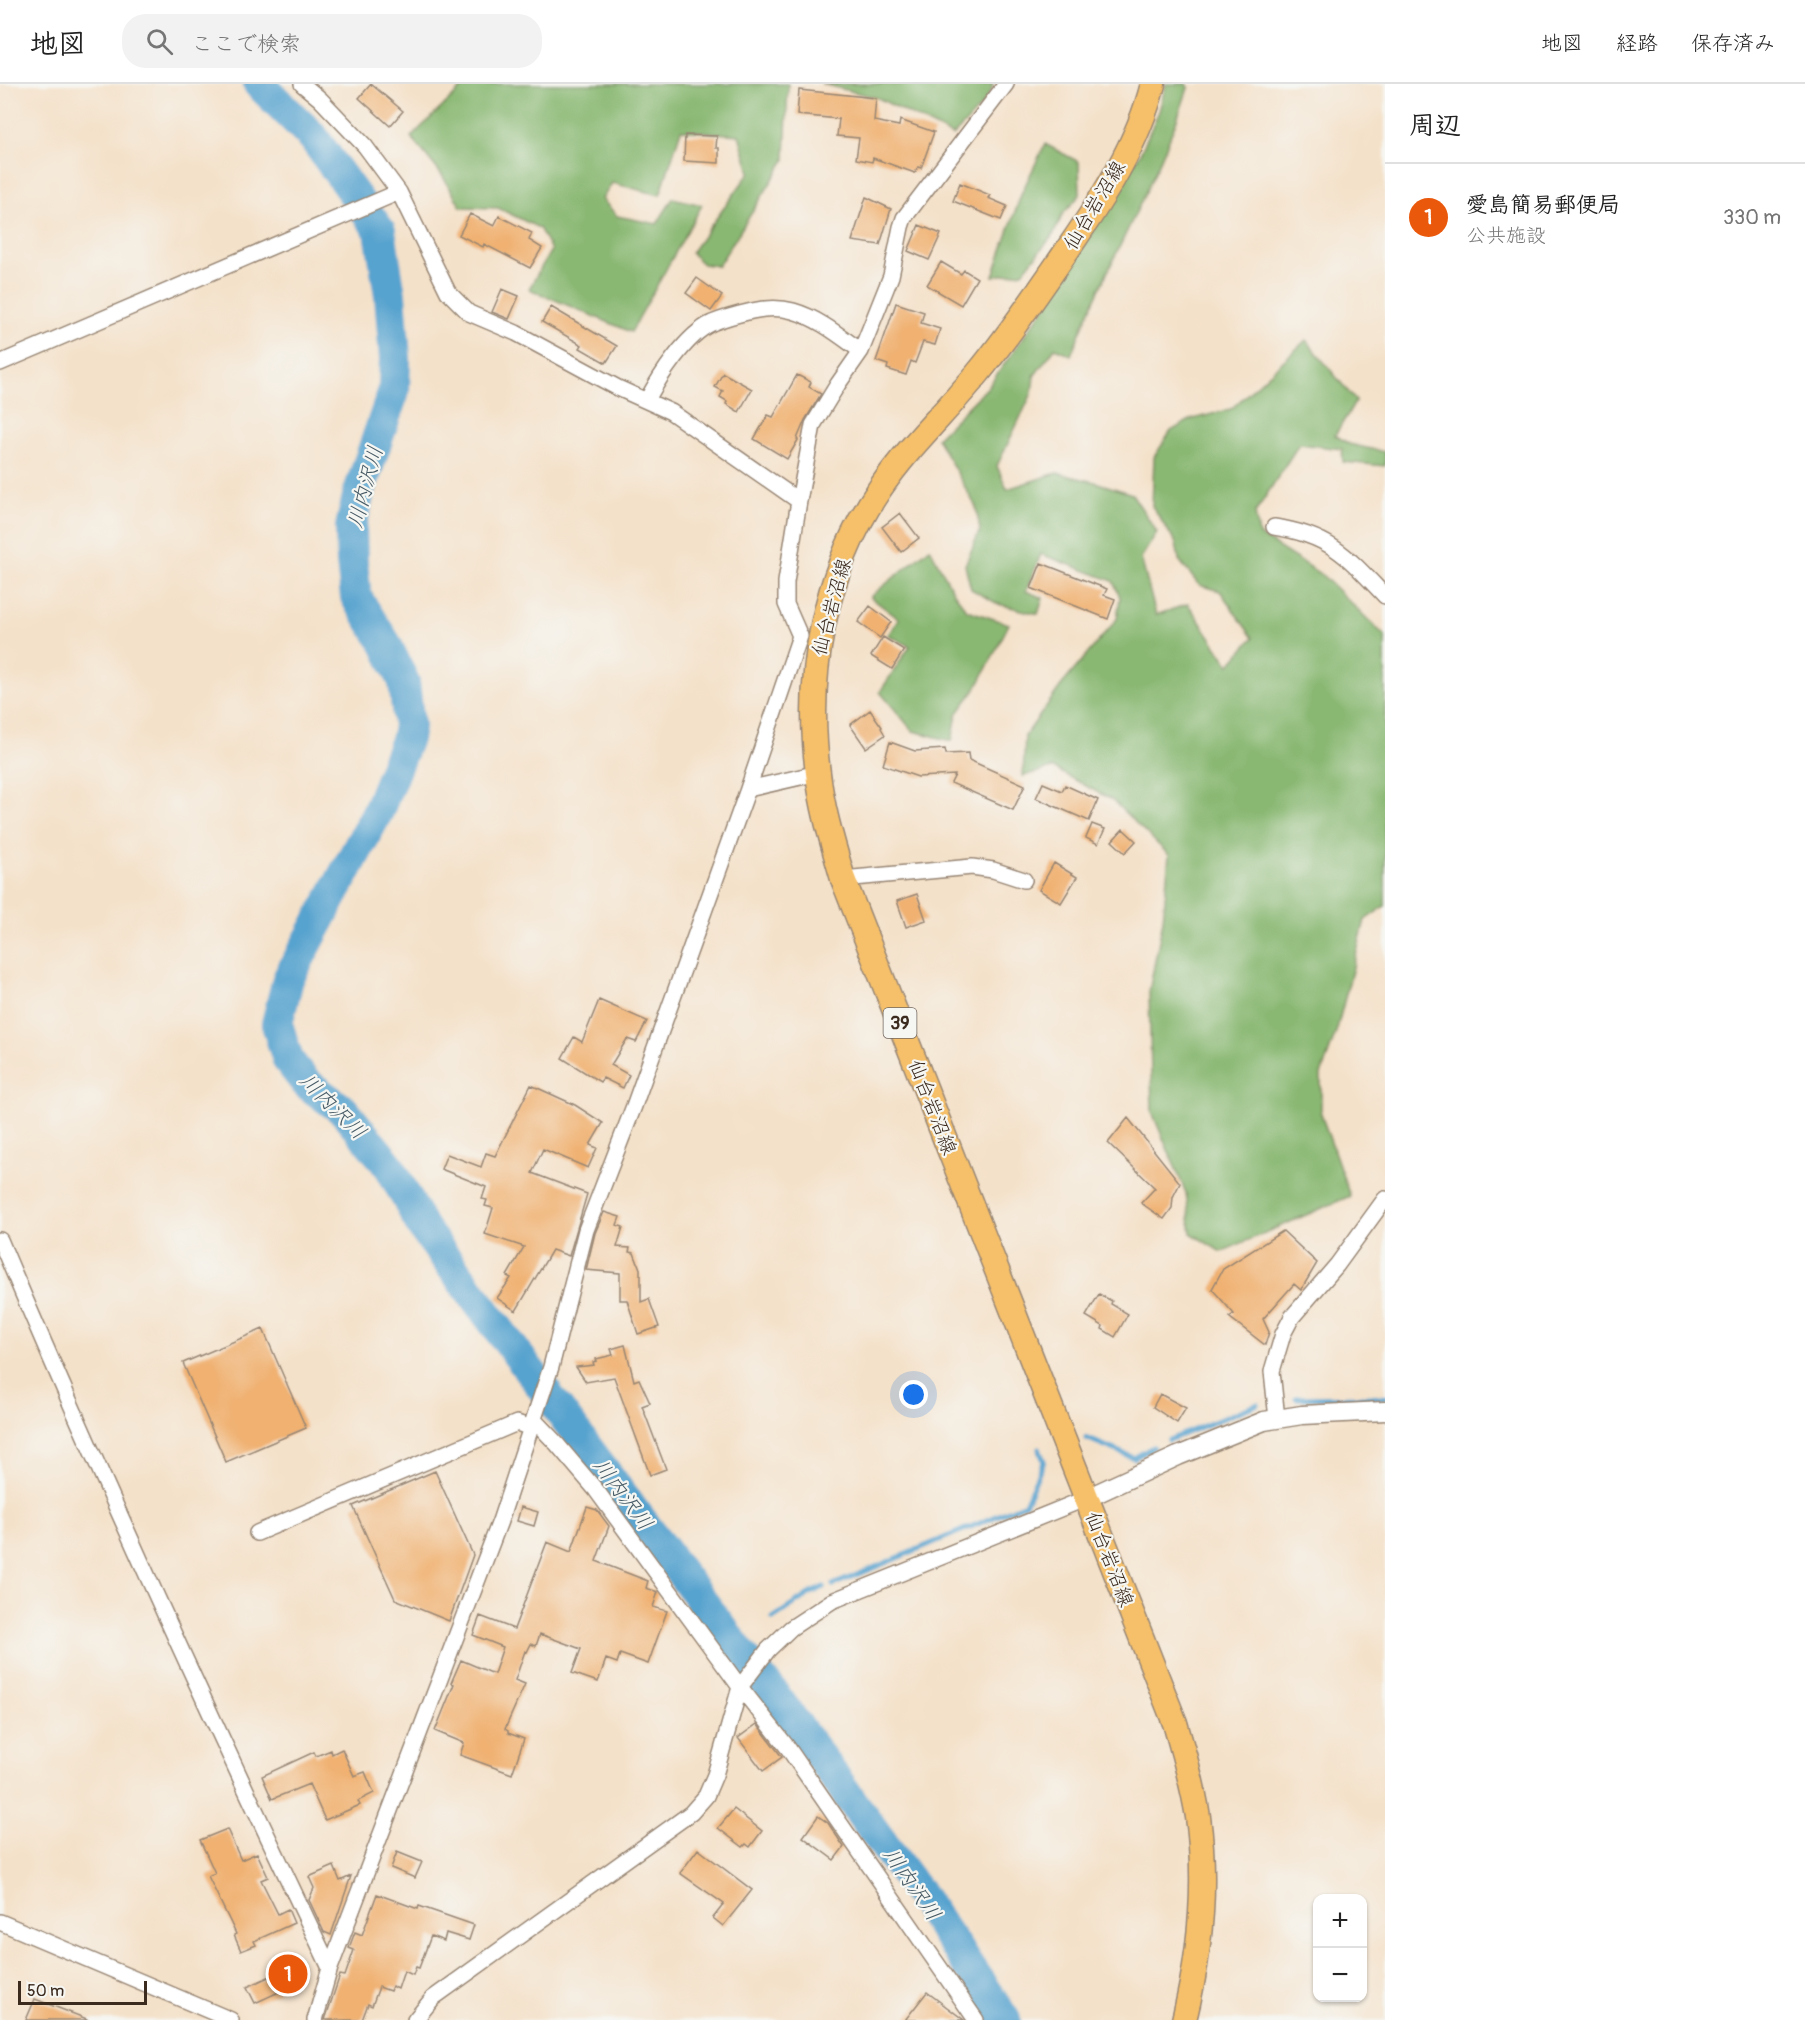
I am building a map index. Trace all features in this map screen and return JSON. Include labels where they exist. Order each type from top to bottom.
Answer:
[{"type":"main road","name":"仙台岩沼線","points":[[1153,84],[1125,156],[1077,236],[1019,322],[976,375],[910,448],[884,482],[856,528],[838,572],[824,619],[817,653],[813,702],[818,773],[829,830],[843,879],[1175,1723],[1189,1771],[1198,1817],[1201,1900],[1198,1946],[1192,1988],[1184,2020]]},
{"type":"street","points":[[302,84],[320,99],[365,146],[448,292],[469,313],[516,333],[618,388],[671,412],[799,501]]},
{"type":"street","points":[[315,2020],[330,1968],[500,1521],[551,1367],[586,1230],[748,789],[800,636],[786,604],[786,582],[813,425],[861,351],[891,276],[904,218],[1006,84]]},
{"type":"street","points":[[0,363],[394,194]]},
{"type":"street","points":[[647,400],[666,368],[686,344],[710,324],[771,307],[794,311],[822,324],[861,351]]},
{"type":"street","points":[[1274,527],[1299,530],[1336,547],[1385,596]]},
{"type":"street","points":[[748,789],[818,773]]},
{"type":"street","points":[[843,879],[972,867],[993,870],[1024,880]]},
{"type":"street","points":[[1277,1419],[1272,1371],[1283,1334],[1292,1317],[1337,1265],[1385,1199]]},
{"type":"street","points":[[0,1240],[60,1383],[236,1771],[330,1968]]},
{"type":"street","points":[[415,2020],[433,1998],[691,1812],[706,1796],[715,1775],[742,1684],[763,1656],[791,1628],[832,1601],[1087,1498],[1178,1456],[1264,1421],[1302,1415],[1385,1411]]},
{"type":"street","points":[[257,1533],[517,1423],[534,1419]]},
{"type":"street","points":[[534,1419],[596,1490],[742,1684],[976,2020]]},
{"type":"street","points":[[0,1922],[231,2020]]},
{"type":"green space","points":[[469,84],[788,84],[785,160],[718,266],[703,264],[691,253],[750,172],[739,135],[681,130],[660,195],[612,183],[602,199],[617,216],[657,224],[673,198],[702,205],[631,332],[529,289],[551,250],[539,228],[498,208],[461,207],[442,175],[411,137],[464,86]]},
{"type":"green space","points":[[822,84],[993,84],[982,104],[953,136],[878,98]]},
{"type":"green space","points":[[1166,84],[1187,84],[1188,88],[1176,122],[1071,355],[1055,348],[1034,376],[1032,393],[997,466],[1007,489],[1057,473],[1132,494],[1157,532],[1141,558],[1156,615],[1188,604],[1229,665],[1253,638],[1220,591],[1199,585],[1179,560],[1176,543],[1152,506],[1154,457],[1171,431],[1190,420],[1231,409],[1306,340],[1356,401],[1335,435],[1349,444],[1385,452],[1385,466],[1343,462],[1342,449],[1299,444],[1255,513],[1259,535],[1322,575],[1385,636],[1385,906],[1365,920],[1337,1029],[1321,1075],[1321,1114],[1350,1196],[1221,1252],[1191,1233],[1186,1193],[1152,1112],[1149,992],[1163,920],[1169,855],[1112,800],[1053,768],[1023,776],[1025,736],[1060,687],[1117,619],[1120,597],[1113,581],[1041,554],[1026,591],[1043,598],[1038,614],[998,604],[971,589],[965,565],[980,530],[976,507],[937,438],[988,387],[1050,300],[1140,154],[1159,111]]},
{"type":"green space","points":[[1045,144],[1079,162],[1080,195],[1063,214],[1053,235],[1023,272],[993,276],[1022,192]]},
{"type":"green space","points":[[930,548],[954,593],[967,610],[1009,624],[977,687],[957,714],[952,741],[913,731],[880,692],[910,646],[888,635],[899,619],[870,597]]},
{"type":"building","points":[[371,84],[403,111],[390,126],[359,98]]},
{"type":"building","points":[[799,90],[876,98],[874,121],[899,126],[900,120],[934,132],[921,168],[918,167],[915,173],[873,158],[872,162],[856,159],[859,138],[837,136],[839,119],[797,115]]},
{"type":"building","points":[[685,135],[717,136],[716,148],[719,148],[719,163],[684,161]]},
{"type":"building","points":[[960,183],[990,195],[988,198],[1007,206],[1001,220],[953,201]]},
{"type":"building","points":[[866,197],[891,209],[880,245],[852,241]]},
{"type":"building","points":[[470,214],[494,226],[499,216],[532,233],[529,240],[542,248],[530,268],[484,244],[483,247],[459,235]]},
{"type":"building","points":[[919,225],[941,234],[929,260],[908,251]]},
{"type":"building","points":[[941,262],[961,274],[964,270],[977,278],[961,305],[927,285]]},
{"type":"building","points":[[697,278],[722,296],[711,311],[686,293]]},
{"type":"building","points":[[502,289],[519,296],[509,319],[492,312]]},
{"type":"building","points":[[896,303],[924,312],[921,323],[940,329],[935,345],[923,342],[915,363],[911,361],[906,375],[887,369],[888,365],[876,361]]},
{"type":"building","points":[[551,307],[617,346],[606,363],[580,348],[582,345],[542,322]]},
{"type":"building","points":[[723,373],[752,389],[739,412],[726,404],[727,401],[720,397],[723,391],[715,387]]},
{"type":"building","points":[[797,375],[811,382],[809,387],[821,394],[805,420],[798,440],[787,459],[754,439],[768,415],[773,417]]},
{"type":"building","points":[[900,513],[919,538],[901,552],[882,527]]},
{"type":"building","points":[[1041,563],[1107,589],[1104,595],[1115,599],[1108,619],[1031,588]]},
{"type":"building","points":[[870,606],[891,622],[880,638],[858,622]]},
{"type":"building","points":[[883,637],[904,650],[892,669],[871,656]]},
{"type":"building","points":[[870,710],[885,735],[866,748],[850,725]]},
{"type":"building","points":[[890,742],[915,751],[945,749],[946,754],[968,753],[969,760],[1025,785],[1013,810],[951,783],[955,775],[918,777],[883,765]]},
{"type":"building","points":[[1043,783],[1062,791],[1065,785],[1098,800],[1089,821],[1036,798]]},
{"type":"building","points":[[1092,824],[1105,829],[1098,844],[1086,838]]},
{"type":"building","points":[[1123,829],[1136,841],[1125,853],[1112,841]]},
{"type":"building","points":[[1054,863],[1077,877],[1061,903],[1039,890]]},
{"type":"building","points":[[917,894],[926,920],[906,927],[897,901]]},
{"type":"building","points":[[599,1000],[647,1021],[636,1042],[627,1039],[611,1065],[629,1075],[623,1088],[603,1078],[600,1082],[562,1058],[574,1037],[582,1042]]},
{"type":"building","points":[[531,1085],[575,1105],[603,1123],[590,1145],[597,1148],[588,1168],[543,1149],[532,1173],[587,1194],[569,1256],[552,1250],[516,1311],[497,1298],[511,1278],[507,1276],[524,1247],[485,1234],[493,1208],[485,1206],[487,1200],[482,1199],[486,1187],[441,1169],[447,1154],[481,1167],[486,1153],[495,1156]]},
{"type":"building","points":[[1128,1118],[1180,1183],[1173,1197],[1172,1208],[1164,1219],[1141,1203],[1155,1188],[1108,1143]]},
{"type":"building","points":[[604,1212],[620,1217],[617,1225],[623,1227],[617,1247],[630,1248],[629,1252],[634,1253],[641,1275],[641,1302],[649,1299],[659,1327],[638,1334],[627,1300],[620,1300],[620,1273],[586,1270],[595,1233]]},
{"type":"building","points":[[1283,1231],[1317,1263],[1301,1290],[1294,1284],[1263,1319],[1269,1332],[1265,1345],[1229,1317],[1234,1314],[1212,1289],[1223,1269]]},
{"type":"building","points":[[1099,1294],[1128,1314],[1115,1337],[1102,1329],[1103,1326],[1086,1316]]},
{"type":"building","points":[[263,1329],[306,1428],[226,1462],[183,1363]]},
{"type":"building","points":[[625,1345],[634,1381],[639,1379],[650,1403],[642,1406],[666,1469],[650,1475],[614,1377],[586,1382],[576,1367],[594,1365],[593,1362],[597,1361],[596,1359],[613,1355],[611,1349]]},
{"type":"building","points":[[1160,1394],[1186,1408],[1177,1423],[1153,1407]]},
{"type":"building","points":[[435,1471],[473,1555],[449,1621],[395,1599],[353,1506]]},
{"type":"building","points":[[521,1507],[538,1512],[534,1526],[517,1521]]},
{"type":"building","points":[[587,1507],[597,1510],[609,1526],[596,1561],[648,1581],[646,1588],[658,1592],[653,1607],[667,1611],[648,1664],[620,1654],[617,1663],[606,1659],[598,1682],[572,1673],[581,1649],[540,1634],[536,1646],[531,1644],[527,1652],[525,1651],[515,1680],[525,1684],[505,1729],[508,1733],[524,1739],[512,1774],[460,1755],[464,1743],[435,1731],[461,1660],[494,1674],[503,1647],[473,1635],[480,1616],[514,1629],[547,1542],[571,1552]]},
{"type":"building","points":[[757,1724],[782,1757],[763,1771],[738,1738]]},
{"type":"building","points":[[342,1749],[354,1776],[365,1772],[374,1793],[358,1801],[360,1805],[325,1820],[309,1784],[272,1799],[262,1776],[314,1752],[316,1756],[331,1750],[332,1754]]},
{"type":"building","points":[[734,1809],[762,1831],[750,1847],[746,1844],[743,1847],[718,1828]]},
{"type":"building","points":[[818,1816],[828,1823],[844,1847],[834,1860],[803,1837]]},
{"type":"building","points":[[227,1829],[241,1860],[257,1853],[268,1877],[261,1880],[278,1914],[288,1909],[294,1923],[254,1941],[256,1945],[241,1951],[234,1935],[236,1934],[208,1876],[215,1873],[200,1840]]},
{"type":"building","points":[[698,1849],[752,1890],[723,1926],[713,1918],[724,1904],[680,1873]]},
{"type":"building","points":[[397,1852],[422,1862],[415,1878],[391,1868]]},
{"type":"building","points":[[334,1866],[340,1881],[351,1876],[331,1935],[324,1932],[309,1900],[314,1888],[309,1877]]},
{"type":"building","points":[[377,1894],[418,1909],[419,1906],[474,1925],[469,1940],[446,1933],[444,1941],[431,1936],[419,1968],[416,1967],[413,1975],[404,1971],[398,1989],[392,1986],[390,1991],[379,1987],[372,2006],[368,2004],[362,2020],[325,2020],[340,1975],[345,1976],[354,1950],[349,1948],[355,1932],[362,1935]]},
{"type":"building","points":[[294,1962],[302,1977],[277,1989],[279,1992],[255,2003],[247,1987]]},
{"type":"building","points":[[927,1992],[964,2020],[905,2020]]},
{"type":"building","points":[[35,1999],[87,2019],[87,2020],[26,2020]]},
{"type":"waterway","name":"川内沢川","points":[[259,84],[313,137],[380,231],[390,295],[395,358],[394,390],[359,492],[351,527],[352,562],[356,597],[386,644],[404,682],[409,726],[407,738],[378,811],[288,979],[277,1024],[288,1060],[306,1083],[344,1111],[390,1167],[423,1228],[751,1667],[774,1694],[916,1889],[1005,2020]]},
{"type":"waterway","points":[[1296,1398],[1385,1397]]},
{"type":"waterway","points":[[1169,1440],[1258,1404]]},
{"type":"waterway","points":[[1086,1438],[1134,1458],[1153,1447]]},
{"type":"waterway","points":[[833,1585],[1025,1504],[1044,1461],[1039,1449]]},
{"type":"waterway","points":[[773,1618],[809,1594],[824,1587]]},
{"type":"waterway","points":[[743,1656],[749,1647]]},
{"type":"place","name":"愛島簡易郵便局","points":[[288,1974]]}]
